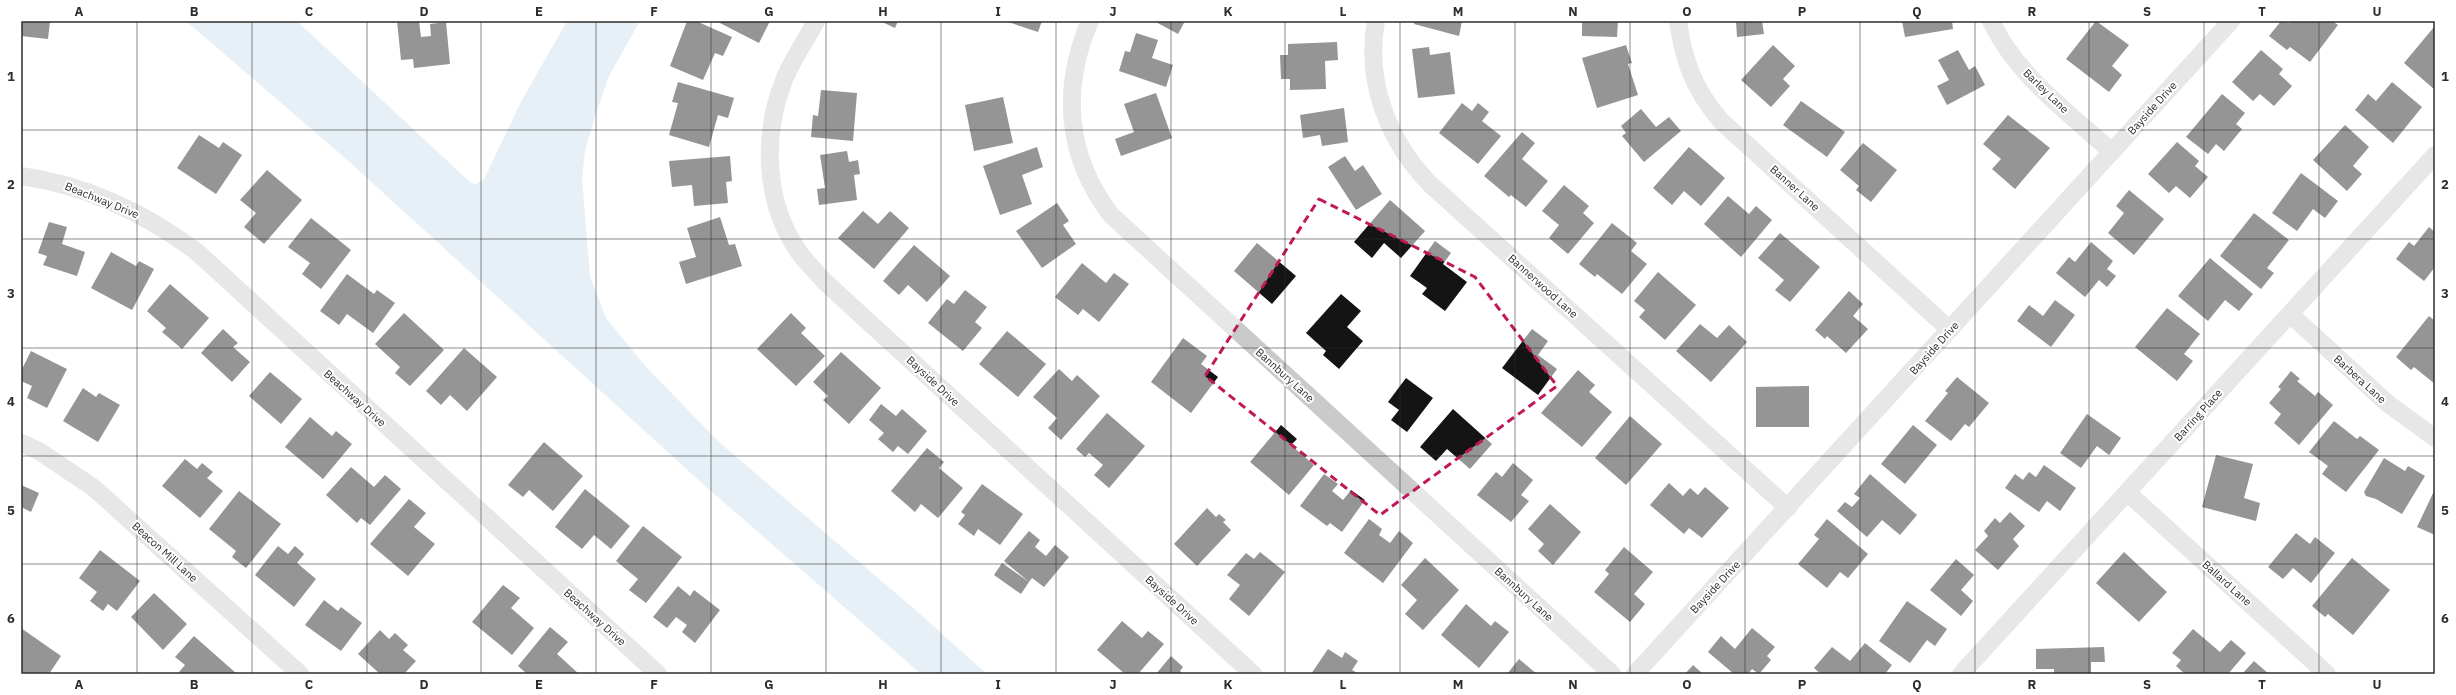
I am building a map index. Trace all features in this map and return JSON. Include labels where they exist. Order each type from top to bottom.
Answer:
[{"type":"street","name":"Bayside Drive","points":[[816,21],[785,78],[771,121],[770,142],[772,185],[788,232],[800,254],[825,282],[1253,674]]},
{"type":"street","name":"Bannbury Lane","points":[[1090,21],[1074,67],[1073,120],[1086,172],[1094,189],[1111,215],[1612,674]]},
{"type":"street","name":"Bannerwood Lane","points":[[1376,21],[1373,51],[1379,94],[1395,138],[1415,168],[1788,508]]},
{"type":"street","name":"Banner Lane","points":[[1678,21],[1684,53],[1694,84],[1721,121],[1950,330]]},
{"type":"street","name":"Barley Lane","points":[[1991,21],[2003,43],[2027,74],[2112,152]]},
{"type":"street","name":"Bayside Drive","points":[[1635,674],[2231,21]]},
{"type":"street","name":"Barring Place","points":[[1966,672],[2435,155]]},
{"type":"street","name":"Beachway Drive","points":[[21,176],[49,180],[105,199],[144,217],[197,252],[658,674]]},
{"type":"street","name":"Barbera Lane","points":[[2290,314],[2387,403],[2435,438]]},
{"type":"street","name":"Beacon Mill Lane","points":[[21,443],[39,451],[94,488],[300,674]]},
{"type":"street","name":"Ballard Lane","points":[[2128,493],[2327,674]]},
{"type":"highlighted area","points":[[1319,199],[1475,277],[1557,386],[1380,515],[1205,376]]},
{"type":"water","points":[[186,21],[297,21],[471,183],[476,184],[484,179],[522,100],[567,21],[640,21],[609,76],[585,151],[582,179],[590,276],[606,318],[646,367],[720,443],[912,607],[987,674],[921,674],[704,485],[345,158]]},
{"type":"building","points":[[21,21],[50,21],[48,39],[21,36]]},
{"type":"building","points":[[397,21],[419,21],[421,37],[431,36],[430,24],[446,22],[450,64],[414,68],[413,59],[401,60]]},
{"type":"building","points":[[687,21],[696,21],[732,37],[723,56],[715,53],[703,80],[670,66]]},
{"type":"building","points":[[716,21],[770,21],[759,43]]},
{"type":"building","points":[[880,21],[898,21],[895,28]]},
{"type":"building","points":[[1005,21],[1042,21],[1038,32]]},
{"type":"building","points":[[1154,21],[1185,21],[1178,34]]},
{"type":"building","points":[[1414,21],[1462,21],[1459,36],[1414,24]]},
{"type":"building","points":[[1582,21],[1618,21],[1617,37],[1582,36]]},
{"type":"building","points":[[1736,21],[1762,21],[1764,34],[1737,37]]},
{"type":"building","points":[[1902,21],[1952,21],[1953,29],[1905,37]]},
{"type":"building","points":[[2096,21],[2129,45],[2112,66],[2122,75],[2109,92],[2066,59]]},
{"type":"building","points":[[2281,21],[2289,23],[2291,21],[2332,21],[2338,25],[2310,62],[2290,47],[2287,50],[2269,36]]},
{"type":"building","points":[[2434,27],[2435,28],[2435,90],[2404,63]]},
{"type":"building","points":[[1136,33],[1158,40],[1152,58],[1173,65],[1166,87],[1119,71],[1125,51],[1130,52]]},
{"type":"building","points":[[1337,42],[1338,60],[1325,61],[1326,89],[1290,90],[1290,79],[1281,79],[1280,55],[1288,55],[1288,44]]},
{"type":"building","points":[[1626,45],[1632,63],[1628,64],[1638,95],[1597,108],[1582,58]]},
{"type":"building","points":[[1773,45],[1795,66],[1783,79],[1790,86],[1771,107],[1741,80]]},
{"type":"building","points":[[1429,47],[1430,55],[1450,52],[1455,94],[1418,98],[1412,49]]},
{"type":"building","points":[[1958,50],[1969,70],[1975,66],[1985,85],[1947,105],[1937,86],[1949,80],[1938,60]]},
{"type":"building","points":[[2261,50],[2283,69],[2279,74],[2292,86],[2274,106],[2260,94],[2253,101],[2232,82]]},
{"type":"building","points":[[678,82],[734,98],[728,118],[718,115],[709,147],[669,135],[678,103],[672,102]]},
{"type":"building","points":[[2392,82],[2422,107],[2393,143],[2355,110],[2368,94],[2376,101]]},
{"type":"building","points":[[821,90],[857,93],[853,141],[811,137],[813,115],[818,116]]},
{"type":"building","points":[[1156,93],[1172,138],[1121,156],[1115,139],[1134,132],[1124,104]]},
{"type":"building","points":[[2222,94],[2245,113],[2236,124],[2242,129],[2224,151],[2216,144],[2208,154],[2186,137]]},
{"type":"building","points":[[1003,97],[1013,143],[974,151],[965,105]]},
{"type":"building","points":[[1801,101],[1845,132],[1827,157],[1783,125]]},
{"type":"building","points":[[1462,103],[1472,111],[1478,103],[1489,112],[1482,121],[1501,136],[1478,164],[1439,133]]},
{"type":"building","points":[[1344,108],[1348,142],[1322,146],[1320,135],[1303,138],[1300,115]]},
{"type":"building","points":[[1641,109],[1656,127],[1669,117],[1681,131],[1644,162],[1622,136],[1626,133],[1621,126]]},
{"type":"building","points":[[2008,115],[2050,148],[2015,189],[1992,169],[2001,159],[1983,144]]},
{"type":"building","points":[[2345,125],[2369,147],[2353,166],[2362,174],[2347,191],[2313,160]]},
{"type":"building","points":[[1522,132],[1535,143],[1522,159],[1548,181],[1526,207],[1511,195],[1509,197],[1484,176]]},
{"type":"building","points":[[199,135],[219,148],[223,142],[242,155],[216,194],[177,168]]},
{"type":"building","points":[[2177,142],[2199,161],[2195,166],[2208,177],[2190,198],[2176,186],[2169,193],[2148,174]]},
{"type":"building","points":[[1863,143],[1897,170],[1871,202],[1856,190],[1859,186],[1840,170]]},
{"type":"building","points":[[1037,147],[1043,167],[1022,175],[1032,204],[1000,215],[983,166]]},
{"type":"building","points":[[1689,147],[1725,178],[1701,206],[1684,191],[1672,205],[1653,188]]},
{"type":"building","points":[[847,151],[849,162],[858,160],[860,174],[854,175],[857,200],[819,205],[817,189],[825,188],[820,155]]},
{"type":"building","points":[[730,156],[732,181],[726,182],[728,203],[694,206],[692,185],[672,187],[669,161]]},
{"type":"building","points":[[1345,156],[1355,171],[1363,165],[1382,194],[1356,210],[1328,167]]},
{"type":"building","points":[[267,170],[302,200],[264,244],[244,227],[256,213],[240,200]]},
{"type":"building","points":[[2301,173],[2338,201],[2325,218],[2313,209],[2297,231],[2272,213]]},
{"type":"building","points":[[1564,185],[1589,206],[1583,213],[1594,223],[1568,254],[1549,238],[1559,225],[1542,211]]},
{"type":"building","points":[[2129,190],[2164,219],[2134,255],[2108,233],[2124,213],[2116,206]]},
{"type":"building","points":[[1728,196],[1749,214],[1756,206],[1772,220],[1741,257],[1704,224]]},
{"type":"building","points":[[1390,200],[1425,231],[1401,258],[1384,243],[1372,258],[1354,242]]},
{"type":"building","points":[[1057,203],[1069,221],[1063,225],[1076,244],[1042,268],[1016,231]]},
{"type":"building","points":[[863,211],[878,224],[890,211],[909,228],[874,269],[838,238]]},
{"type":"building","points":[[2254,213],[2289,240],[2267,268],[2274,273],[2261,289],[2220,256]]},
{"type":"building","points":[[720,217],[729,245],[735,244],[742,266],[686,284],[679,262],[696,257],[687,228]]},
{"type":"building","points":[[311,218],[351,250],[321,289],[302,274],[310,263],[288,247]]},
{"type":"building","points":[[49,222],[67,227],[62,244],[85,252],[77,276],[43,265],[47,256],[38,253]]},
{"type":"building","points":[[1612,223],[1637,243],[1631,251],[1647,264],[1622,294],[1597,274],[1595,277],[1579,264]]},
{"type":"building","points":[[2429,227],[2435,232],[2435,267],[2424,281],[2396,259],[2409,242],[2414,246]]},
{"type":"building","points":[[1780,233],[1820,267],[1790,302],[1775,290],[1784,280],[1758,258]]},
{"type":"building","points":[[1435,241],[1451,253],[1443,264],[1467,282],[1445,311],[1422,294],[1427,288],[1410,276]]},
{"type":"building","points":[[2091,242],[2113,261],[2107,269],[2116,276],[2107,287],[2099,280],[2085,297],[2056,273],[2069,257],[2075,262]]},
{"type":"building","points":[[1257,243],[1296,276],[1272,304],[1234,271]]},
{"type":"building","points":[[914,245],[950,276],[927,302],[908,285],[899,295],[883,281]]},
{"type":"building","points":[[111,252],[136,266],[139,261],[154,269],[132,310],[91,288]]},
{"type":"building","points":[[2210,258],[2253,294],[2239,311],[2225,300],[2208,321],[2178,296]]},
{"type":"building","points":[[1082,263],[1106,283],[1114,273],[1129,284],[1099,322],[1083,309],[1078,315],[1055,297]]},
{"type":"building","points":[[1658,272],[1696,305],[1665,340],[1639,317],[1645,310],[1634,301]]},
{"type":"building","points":[[347,274],[374,294],[377,290],[395,303],[373,333],[347,314],[339,325],[320,311]]},
{"type":"building","points":[[170,284],[209,318],[182,349],[162,332],[166,328],[147,311]]},
{"type":"building","points":[[965,290],[987,307],[975,322],[982,328],[963,351],[928,323],[947,299],[954,304]]},
{"type":"building","points":[[1849,291],[1863,304],[1853,316],[1868,329],[1846,353],[1827,336],[1825,339],[1815,330]]},
{"type":"building","points":[[1341,294],[1361,311],[1347,327],[1363,341],[1339,369],[1323,355],[1326,351],[1306,333]]},
{"type":"building","points":[[2055,300],[2075,315],[2051,347],[2017,321],[2029,305],[2043,316]]},
{"type":"building","points":[[2167,308],[2200,334],[2184,354],[2193,361],[2177,381],[2135,347]]},
{"type":"building","points":[[404,313],[444,350],[410,386],[395,373],[400,367],[375,344]]},
{"type":"building","points":[[791,313],[806,328],[801,333],[825,356],[796,386],[757,349]]},
{"type":"building","points":[[2429,316],[2435,321],[2435,384],[2414,367],[2411,370],[2396,357]]},
{"type":"building","points":[[1700,324],[1717,338],[1729,325],[1747,342],[1711,382],[1676,351]]},
{"type":"building","points":[[223,329],[238,343],[233,347],[250,362],[232,382],[201,353]]},
{"type":"building","points":[[1532,329],[1548,341],[1538,355],[1557,369],[1538,395],[1502,368]]},
{"type":"building","points":[[1007,331],[1046,364],[1018,397],[979,364]]},
{"type":"building","points":[[1183,338],[1207,356],[1201,364],[1218,377],[1191,413],[1151,382]]},
{"type":"building","points":[[464,348],[497,377],[467,411],[450,395],[441,405],[426,391]]},
{"type":"building","points":[[31,351],[67,369],[47,408],[27,398],[32,386],[21,381],[21,371]]},
{"type":"building","points":[[841,352],[881,388],[849,424],[823,400],[828,396],[813,382]]},
{"type":"building","points":[[1059,369],[1072,381],[1077,375],[1100,396],[1061,440],[1048,428],[1057,418],[1033,397]]},
{"type":"building","points":[[1578,370],[1595,385],[1589,392],[1612,412],[1582,447],[1541,413]]},
{"type":"building","points":[[2291,371],[2300,379],[2297,381],[2315,396],[2318,392],[2333,405],[2299,445],[2274,423],[2281,414],[2269,403],[2281,389],[2278,387]]},
{"type":"building","points":[[270,372],[302,399],[281,424],[249,396]]},
{"type":"building","points":[[1957,377],[1989,403],[1969,427],[1965,424],[1951,441],[1925,421],[1948,393],[1945,391]]},
{"type":"building","points":[[1406,378],[1433,398],[1407,432],[1391,420],[1399,410],[1388,402]]},
{"type":"building","points":[[1809,386],[1809,427],[1756,427],[1756,387]]},
{"type":"building","points":[[83,388],[96,397],[99,393],[120,405],[98,442],[63,421]]},
{"type":"building","points":[[881,404],[896,416],[902,409],[927,431],[908,454],[898,446],[893,452],[878,439],[884,433],[869,420]]},
{"type":"building","points":[[1453,409],[1492,444],[1470,469],[1447,449],[1436,461],[1420,447]]},
{"type":"building","points":[[1107,413],[1145,446],[1109,488],[1094,475],[1103,465],[1089,453],[1085,457],[1076,449]]},
{"type":"building","points":[[2087,414],[2121,438],[2109,455],[2097,446],[2081,468],[2060,453]]},
{"type":"building","points":[[1630,416],[1662,444],[1626,485],[1595,458]]},
{"type":"building","points":[[310,417],[332,436],[336,431],[352,444],[323,479],[285,447]]},
{"type":"building","points":[[2334,421],[2357,439],[2360,436],[2379,450],[2346,492],[2322,474],[2328,466],[2309,452]]},
{"type":"building","points":[[1281,425],[1297,439],[1291,445],[1314,465],[1289,495],[1250,462]]},
{"type":"building","points":[[1913,425],[1937,445],[1905,484],[1881,464]]},
{"type":"building","points":[[544,442],[583,476],[553,511],[529,490],[523,497],[508,485]]},
{"type":"building","points":[[927,448],[944,462],[939,468],[963,488],[938,518],[921,504],[915,512],[891,491]]},
{"type":"building","points":[[2216,455],[2253,464],[2244,498],[2260,503],[2256,521],[2202,507]]},
{"type":"building","points":[[2384,458],[2405,471],[2408,466],[2425,476],[2402,514],[2376,499],[2366,496],[2364,492]]},
{"type":"building","points":[[185,459],[197,469],[202,463],[213,472],[207,478],[223,491],[200,518],[162,486]]},
{"type":"building","points":[[1513,463],[1533,480],[1521,495],[1529,501],[1511,522],[1477,495],[1496,472],[1502,477]]},
{"type":"building","points":[[2044,465],[2076,488],[2060,511],[2047,501],[2039,512],[2005,488],[2015,474],[2023,480],[2029,472],[2036,477]]},
{"type":"building","points":[[351,467],[374,487],[385,475],[401,489],[370,525],[361,518],[357,523],[326,495]]},
{"type":"building","points":[[1324,474],[1338,484],[1332,491],[1343,500],[1351,490],[1365,500],[1342,532],[1330,523],[1327,526],[1300,506]]},
{"type":"building","points":[[1870,474],[1917,515],[1900,535],[1882,520],[1867,537],[1837,511],[1845,502],[1852,507],[1860,498],[1854,494]]},
{"type":"building","points":[[1669,483],[1683,496],[1690,488],[1698,495],[1705,487],[1729,508],[1702,538],[1689,528],[1684,534],[1650,505]]},
{"type":"building","points":[[982,484],[1023,514],[1000,545],[978,529],[974,536],[958,524],[965,515],[961,512]]},
{"type":"building","points":[[21,485],[39,493],[31,512],[21,507]]},
{"type":"building","points":[[585,489],[630,526],[611,549],[594,535],[582,549],[555,527]]},
{"type":"building","points":[[2435,489],[2435,535],[2417,527]]},
{"type":"building","points":[[239,491],[281,524],[246,568],[232,557],[236,551],[209,529]]},
{"type":"building","points":[[409,499],[426,513],[414,527],[435,544],[408,576],[370,544]]},
{"type":"building","points":[[1550,504],[1581,532],[1553,565],[1538,551],[1544,544],[1528,529]]},
{"type":"building","points":[[1207,508],[1216,517],[1219,514],[1226,520],[1223,522],[1231,530],[1197,566],[1174,544]]},
{"type":"building","points":[[2010,512],[2025,526],[2013,539],[2019,546],[1998,570],[1975,550],[1988,536],[1984,531],[1995,518],[2000,523]]},
{"type":"building","points":[[1369,519],[1382,529],[1379,535],[1390,543],[1399,531],[1413,543],[1383,583],[1344,553]]},
{"type":"building","points":[[1827,519],[1868,554],[1848,578],[1840,572],[1827,588],[1798,564],[1819,539],[1814,535]]},
{"type":"building","points":[[643,526],[682,557],[646,603],[629,590],[638,579],[616,561]]},
{"type":"building","points":[[1029,531],[1040,540],[1035,547],[1046,556],[1055,545],[1069,557],[1044,587],[1032,578],[1029,582],[1004,561]]},
{"type":"building","points":[[2296,533],[2310,544],[2315,537],[2335,553],[2311,583],[2293,568],[2283,579],[2268,567]]},
{"type":"building","points":[[278,546],[288,554],[295,546],[304,554],[297,563],[316,579],[294,607],[255,575]]},
{"type":"building","points":[[1624,547],[1653,572],[1634,594],[1645,604],[1630,622],[1594,592],[1609,574],[1605,570]]},
{"type":"building","points":[[100,550],[140,581],[117,611],[108,604],[103,611],[90,601],[97,592],[79,578]]},
{"type":"building","points":[[1260,552],[1285,572],[1249,616],[1229,599],[1240,585],[1227,575],[1246,553],[1254,559]]},
{"type":"building","points":[[2124,552],[2167,592],[2139,622],[2096,583]]},
{"type":"building","points":[[1425,558],[1459,590],[1423,630],[1405,614],[1417,600],[1401,585]]},
{"type":"building","points":[[2352,558],[2390,590],[2353,635],[2328,614],[2325,617],[2312,606]]},
{"type":"building","points":[[1956,559],[1974,575],[1961,590],[1973,601],[1961,616],[1930,590]]},
{"type":"building","points":[[1002,563],[1029,582],[1021,594],[994,575]]},
{"type":"building","points":[[503,585],[520,598],[511,608],[534,628],[512,655],[472,622]]},
{"type":"building","points":[[678,586],[690,596],[694,590],[720,610],[695,643],[682,632],[687,625],[676,617],[667,628],[653,617]]},
{"type":"building","points":[[154,593],[187,624],[163,650],[131,617]]},
{"type":"building","points":[[324,600],[338,611],[341,607],[362,623],[341,651],[305,625]]},
{"type":"building","points":[[1907,601],[1947,629],[1935,646],[1927,640],[1910,663],[1879,641]]},
{"type":"building","points":[[1466,604],[1491,626],[1495,621],[1509,632],[1479,668],[1441,635]]},
{"type":"building","points":[[1122,621],[1142,638],[1148,631],[1164,644],[1138,674],[1125,674],[1097,650]]},
{"type":"building","points":[[550,627],[568,642],[557,654],[579,674],[527,674],[518,666]]},
{"type":"building","points":[[21,628],[61,656],[49,674],[25,674],[21,671]]},
{"type":"building","points":[[1752,628],[1775,647],[1767,656],[1771,660],[1759,674],[1752,669],[1748,674],[1734,674],[1708,652],[1721,636],[1735,649]]},
{"type":"building","points":[[2193,629],[2220,652],[2231,640],[2246,653],[2228,674],[2185,674],[2176,666],[2181,660],[2172,653]]},
{"type":"building","points":[[380,630],[389,639],[395,633],[408,645],[403,650],[416,661],[404,674],[380,674],[358,654]]},
{"type":"building","points":[[194,636],[237,674],[182,674],[179,672],[185,665],[175,657]]},
{"type":"building","points":[[1865,643],[1892,665],[1885,674],[1821,674],[1814,668],[1832,647],[1850,661]]},
{"type":"building","points":[[2104,647],[2105,662],[2091,662],[2091,674],[2054,674],[2054,669],[2036,669],[2036,649]]},
{"type":"building","points":[[1328,649],[1342,658],[1345,652],[1358,661],[1352,670],[1359,674],[1311,674]]},
{"type":"building","points":[[1171,656],[1183,667],[1180,671],[1183,674],[1156,674]]},
{"type":"building","points":[[1519,659],[1537,674],[1507,674]]},
{"type":"building","points":[[2254,661],[2269,674],[2242,674]]},
{"type":"building","points":[[1693,665],[1703,674],[1685,674]]}]
